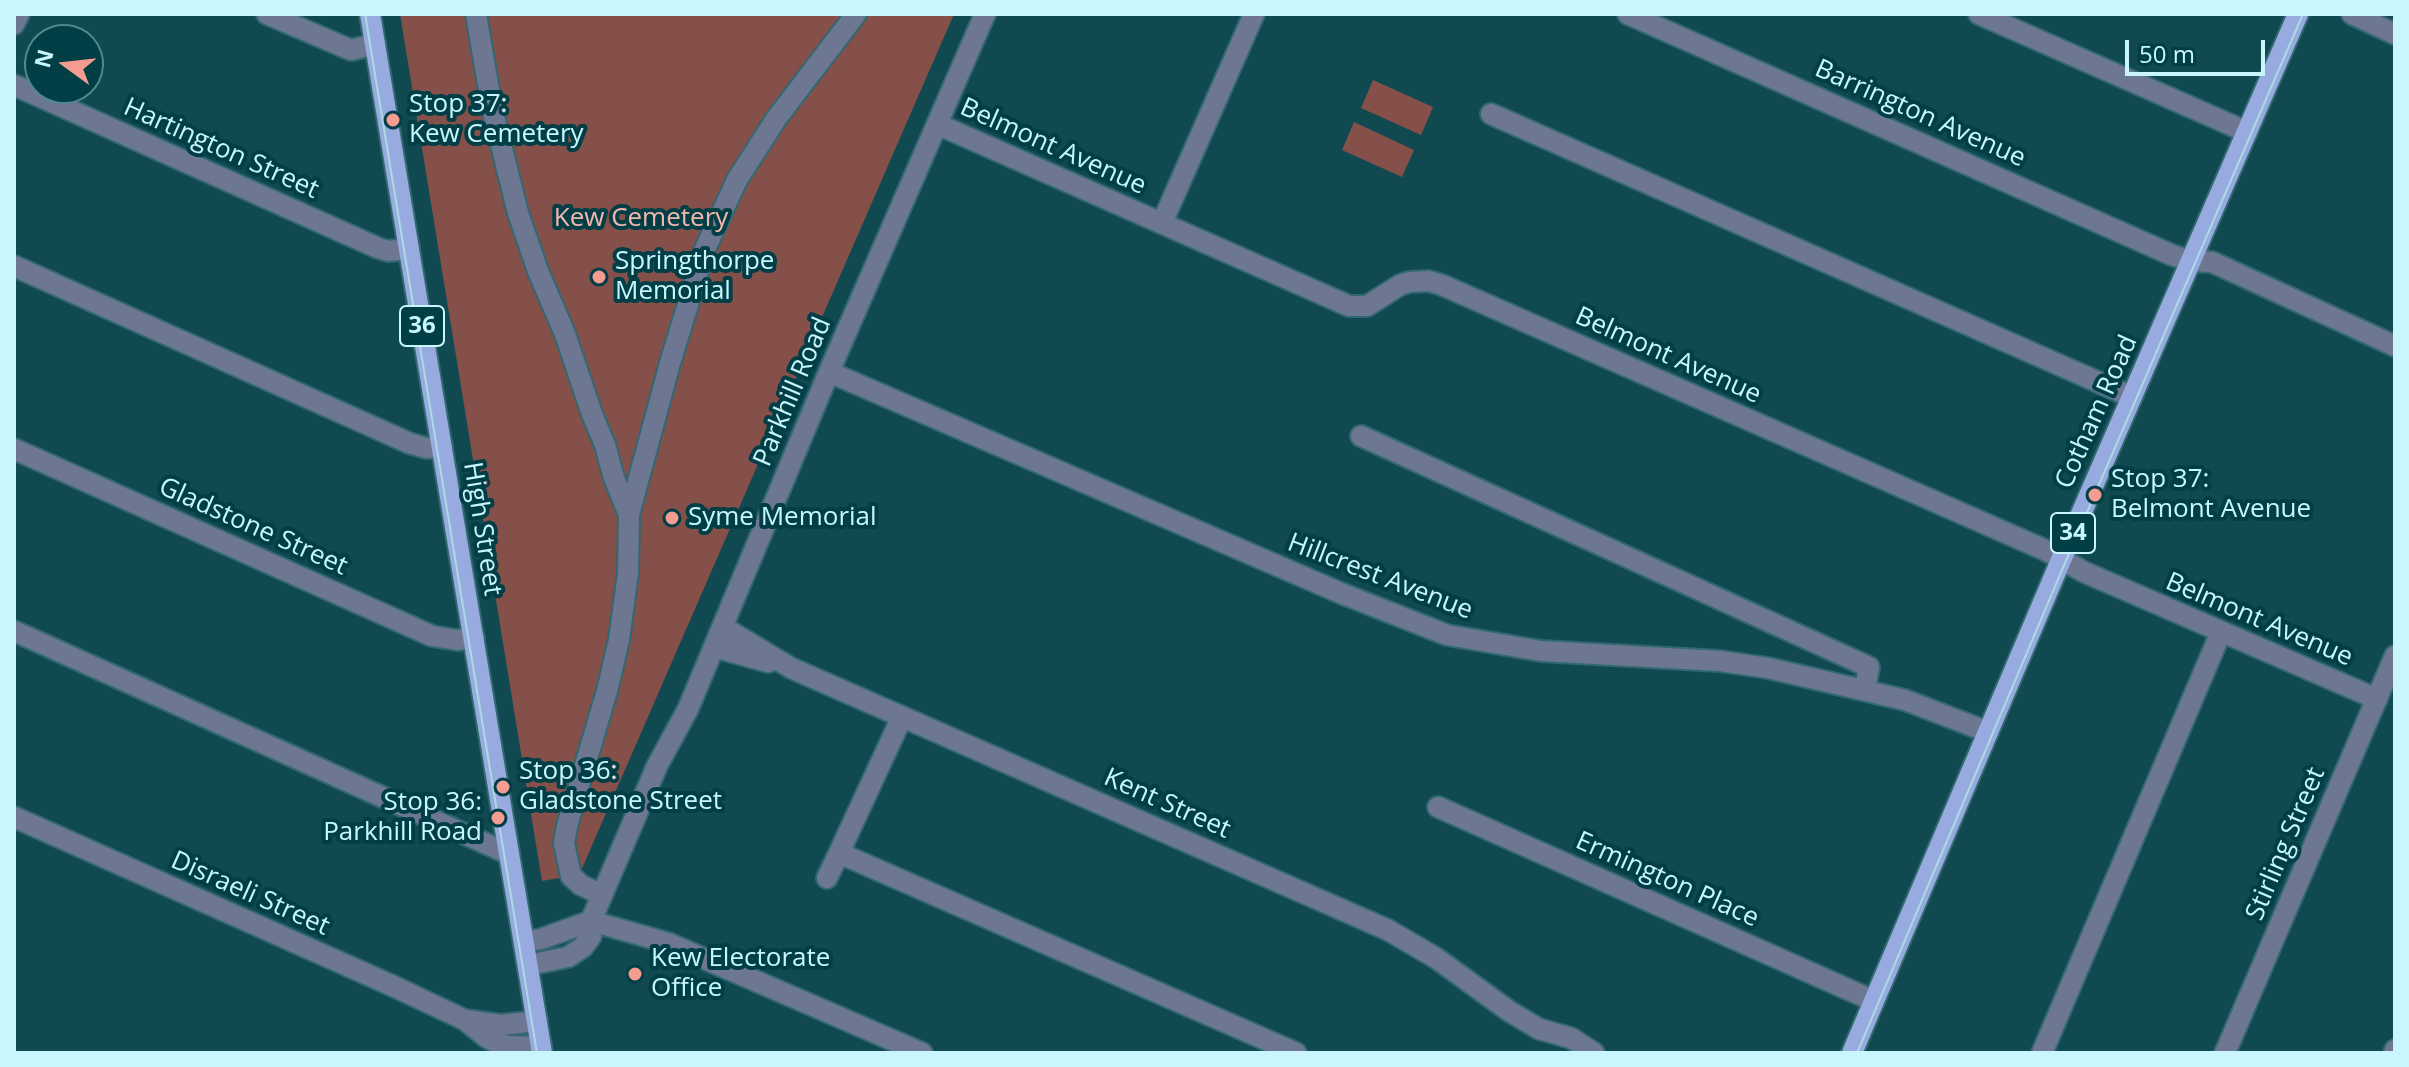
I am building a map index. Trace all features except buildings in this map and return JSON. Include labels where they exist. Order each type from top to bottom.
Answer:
[{"type":"main road","name":"High Street","points":[[370,14],[541,1050]]},
{"type":"main road","name":"Cotham Road","points":[[1852,1053],[2061,560],[2298,14]]},
{"type":"street","points":[[14,24],[19,14]]},
{"type":"street","points":[[267,14],[351,50],[375,44]]},
{"type":"street","points":[[476,14],[492,108],[518,213],[629,515]]},
{"type":"street","points":[[856,14],[776,119],[737,180],[717,220],[690,296],[629,515],[628,573],[619,640],[564,843],[571,876],[597,906],[668,943],[922,1053]]},
{"type":"street","name":"Parkhill Road","points":[[528,965],[568,957],[583,947],[591,936],[597,906],[657,766],[688,709],[829,372],[985,14]]},
{"type":"street","points":[[1162,223],[1254,14]]},
{"type":"street","name":"Barrington Avenue","points":[[1628,14],[2172,255],[2191,261],[2212,262],[2395,346]]},
{"type":"street","points":[[1979,14],[2247,132]]},
{"type":"street","points":[[2352,14],[2395,34]]},
{"type":"street","name":"Hartington Street","points":[[14,85],[378,248],[388,251],[409,249]]},
{"type":"street","points":[[1491,114],[2132,397]]},
{"type":"street","name":"Belmont Avenue","points":[[937,124],[1349,306],[1367,306],[1409,282],[1429,281],[1442,285],[2377,699]]},
{"type":"street","points":[[14,266],[409,443],[426,448],[442,447]]},
{"type":"street","name":"Hillcrest Avenue","points":[[829,372],[1343,594],[1447,635],[1541,651],[1720,661],[1768,668],[1905,700],[1988,732]]},
{"type":"street","points":[[1361,436],[1869,667],[1865,689]]},
{"type":"street","name":"Gladstone Street","points":[[14,449],[432,636],[457,640],[474,638]]},
{"type":"street","name":"Kent Street","points":[[723,627],[791,668],[1388,930],[1436,958],[1509,1011],[1544,1032],[1564,1035],[1583,1051]]},
{"type":"street","points":[[14,631],[509,854]]},
{"type":"street","points":[[2042,1053],[2221,632]]},
{"type":"street","name":"Kent Street","points":[[714,647],[791,668]]},
{"type":"street","name":"Stirling Street","points":[[2225,1053],[2395,656]]},
{"type":"street","points":[[827,878],[902,717]]},
{"type":"street","name":"Ermington Place","points":[[1438,807],[1874,1001]]},
{"type":"street","name":"Disraeli Street","points":[[14,817],[465,1020],[497,1043],[541,1050]]},
{"type":"street","points":[[839,853],[1296,1053]]},
{"type":"street","points":[[524,942],[541,939],[597,906]]},
{"type":"street","name":"Disraeli Street","points":[[465,1020],[501,1025],[537,1021]]},
{"type":"green space","name":"Kew Cemetery","points":[[400,14],[954,14],[581,871],[571,876],[542,881]]},
{"type":"green space","points":[[1373,80],[1433,107],[1421,135],[1361,108]]},
{"type":"green space","points":[[1354,122],[1414,150],[1402,177],[1342,150]]},
{"type":"tram line","points":[[365,14],[537,1053]]},
{"type":"tram line","points":[[1857,1053],[2303,14]]},
{"type":"place","name":"Stop 37: Kew Cemetery","points":[[393,120]]},
{"type":"place","name":"Springthorpe Memorial","points":[[599,277]]},
{"type":"place","name":"Stop 37: Belmont Avenue","points":[[2095,495]]},
{"type":"place","name":"Syme Memorial","points":[[672,518]]},
{"type":"place","name":"Stop 36: Gladstone Street","points":[[503,787]]},
{"type":"place","name":"Stop 36: Parkhill Road","points":[[498,818]]},
{"type":"place","name":"Kew Electorate Office","points":[[635,974]]}]
